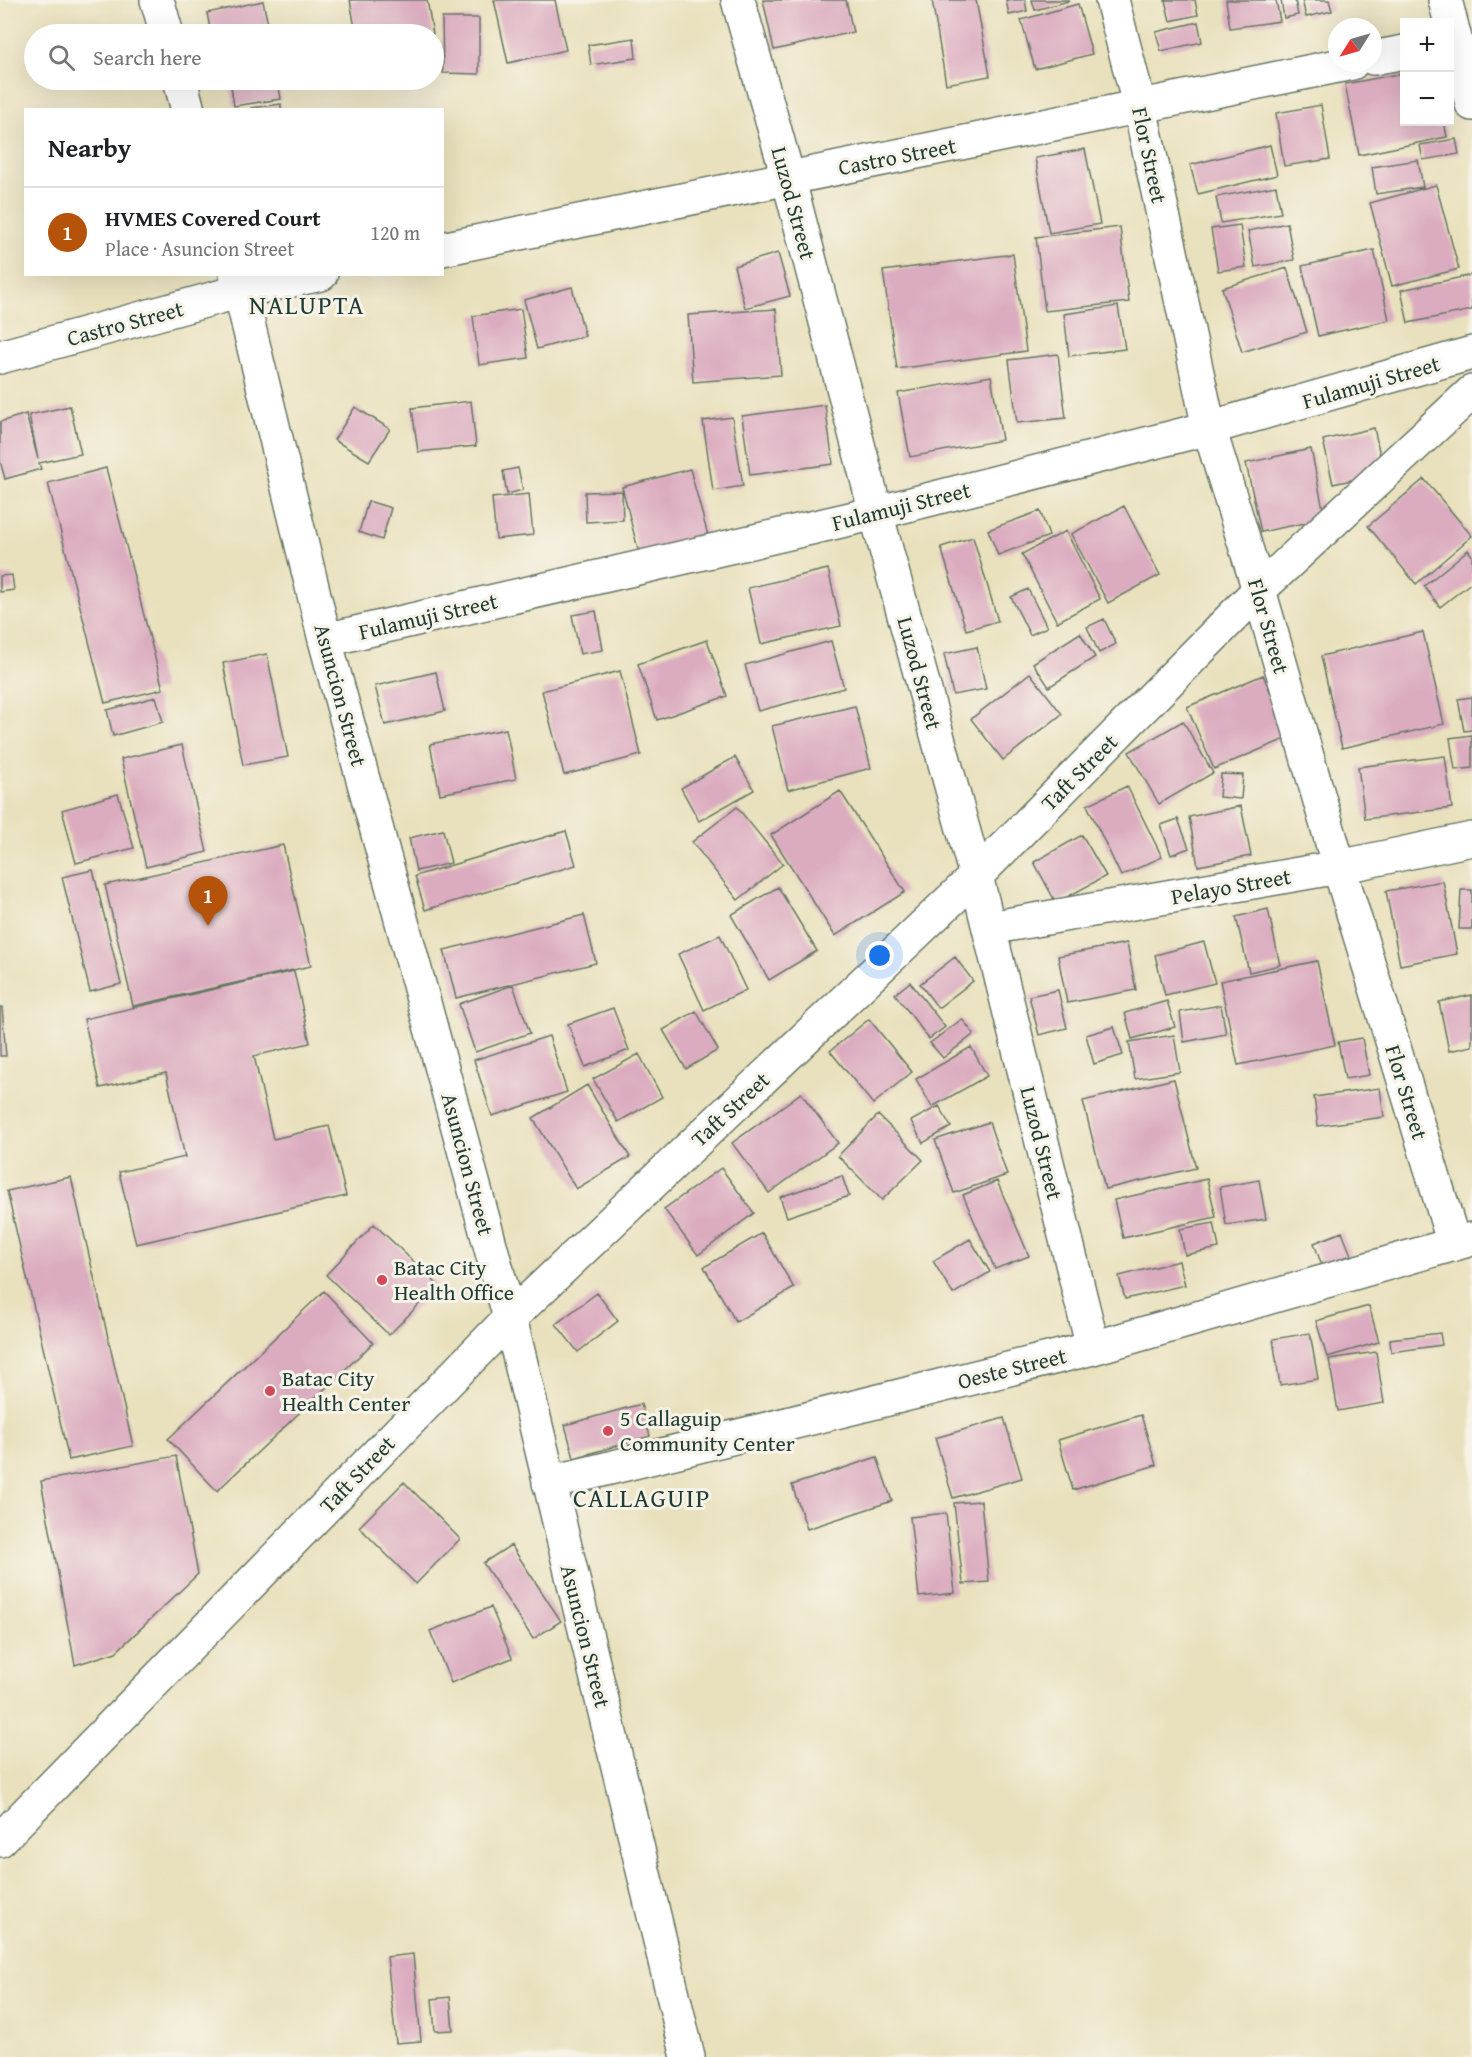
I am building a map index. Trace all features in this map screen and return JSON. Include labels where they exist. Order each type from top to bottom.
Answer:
[{"type":"street","points":[[157,0],[164,24]]},
{"type":"street","name":"Luzod Street","points":[[738,0],[788,177],[876,513],[976,876],[1093,1348]]},
{"type":"street","name":"Flor Street","points":[[1113,0],[1140,108],[1209,428],[1259,590],[1339,867],[1463,1242]]},
{"type":"street","points":[[1445,0],[1459,40],[1472,104]]},
{"type":"street","points":[[1382,56],[1400,53]]},
{"type":"street","name":"Castro Street","points":[[444,249],[1328,68]]},
{"type":"street","points":[[183,90],[187,108]]},
{"type":"street","name":"Castro Street","points":[[0,357],[238,283],[303,276]]},
{"type":"street","name":"Asuncion Street","points":[[238,283],[325,640],[510,1318],[688,2057]]},
{"type":"street","name":"Fulamuji Street","points":[[325,640],[876,513],[1209,428],[1472,353]]},
{"type":"street","name":"Taft Street","points":[[0,1839],[510,1318],[976,876],[1259,590],[1472,392]]},
{"type":"street","name":"Pelayo Street","points":[[989,928],[1339,867],[1472,839]]},
{"type":"street","name":"Oeste Street","points":[[549,1483],[1093,1348],[1463,1242]]},
{"type":"building","points":[[350,0],[427,0],[431,24],[354,24]]},
{"type":"building","points":[[494,0],[555,0],[566,50],[508,63]]},
{"type":"building","points":[[763,0],[846,0],[853,32],[774,50]]},
{"type":"building","points":[[932,0],[976,0],[990,76],[946,84]]},
{"type":"building","points":[[1006,0],[1025,0],[1027,11],[1009,15]]},
{"type":"building","points":[[1032,0],[1069,0],[1069,1],[1035,10]]},
{"type":"building","points":[[1165,0],[1195,0],[1198,15],[1170,21]]},
{"type":"building","points":[[1226,0],[1276,0],[1280,21],[1230,28]]},
{"type":"building","points":[[1281,0],[1295,0],[1298,15],[1284,18]]},
{"type":"building","points":[[1302,0],[1329,0],[1332,11],[1306,17]]},
{"type":"building","points":[[263,1],[268,24],[209,24],[207,13]]},
{"type":"building","points":[[1078,4],[1092,54],[1035,69],[1021,20]]},
{"type":"building","points":[[442,18],[479,18],[479,74],[444,73],[444,24]]},
{"type":"building","points":[[1198,22],[1202,42],[1161,51],[1156,32]]},
{"type":"building","points":[[634,38],[636,58],[591,65],[588,45]]},
{"type":"building","points":[[1400,74],[1400,126],[1445,126],[1447,137],[1359,155],[1345,84]]},
{"type":"building","points":[[232,90],[280,90],[281,99],[234,106]]},
{"type":"building","points":[[281,104],[281,108],[251,108]]},
{"type":"building","points":[[1321,105],[1330,159],[1284,166],[1276,113]]},
{"type":"building","points":[[1456,139],[1459,154],[1423,160],[1420,145]]},
{"type":"building","points":[[1270,145],[1277,175],[1198,194],[1190,165]]},
{"type":"building","points":[[1085,149],[1100,224],[1049,233],[1035,158]]},
{"type":"building","points":[[1418,160],[1423,187],[1376,194],[1372,167]]},
{"type":"building","points":[[1436,185],[1459,269],[1392,286],[1370,203]]},
{"type":"building","points":[[1276,186],[1281,213],[1221,223],[1216,197]]},
{"type":"building","points":[[1287,223],[1294,260],[1255,267],[1248,231]]},
{"type":"building","points":[[1240,225],[1246,267],[1218,271],[1211,229]]},
{"type":"building","points":[[1120,227],[1129,302],[1045,311],[1036,237]]},
{"type":"building","points":[[1374,250],[1389,320],[1318,336],[1302,266]]},
{"type":"building","points":[[778,253],[790,296],[745,308],[734,266]]},
{"type":"building","points":[[1013,254],[1026,351],[897,369],[883,271]]},
{"type":"building","points":[[1287,268],[1307,332],[1242,352],[1222,288]]},
{"type":"building","points":[[1472,275],[1472,310],[1408,323],[1401,290]]},
{"type":"building","points":[[572,287],[585,336],[537,349],[524,300]]},
{"type":"building","points":[[1118,306],[1125,349],[1069,356],[1064,314]]},
{"type":"building","points":[[521,309],[528,358],[479,365],[473,316]]},
{"type":"building","points":[[776,309],[781,375],[693,382],[688,315]]},
{"type":"building","points":[[1058,354],[1066,418],[1017,423],[1009,360]]},
{"type":"building","points":[[991,376],[1002,440],[910,457],[898,393]]},
{"type":"building","points":[[471,401],[476,446],[418,452],[412,408]]},
{"type":"building","points":[[825,405],[833,464],[750,475],[742,416]]},
{"type":"building","points":[[70,406],[81,454],[39,463],[41,469],[5,479],[0,461],[0,422],[26,414],[38,459],[29,415]]},
{"type":"building","points":[[355,407],[390,429],[369,461],[334,440]]},
{"type":"building","points":[[732,417],[743,486],[713,491],[703,421]]},
{"type":"building","points":[[1374,428],[1384,473],[1333,484],[1323,440]]},
{"type":"building","points":[[1311,449],[1325,519],[1261,532],[1246,463]]},
{"type":"building","points":[[106,468],[163,689],[105,703],[48,483]]},
{"type":"building","points":[[518,468],[523,490],[507,494],[503,471]]},
{"type":"building","points":[[690,469],[710,543],[641,561],[622,487]]},
{"type":"building","points":[[1424,479],[1472,536],[1416,584],[1368,526]]},
{"type":"building","points":[[622,491],[623,520],[586,522],[585,492]]},
{"type":"building","points":[[529,494],[533,535],[496,539],[492,498]]},
{"type":"building","points":[[368,501],[391,508],[382,540],[359,532]]},
{"type":"building","points":[[1124,506],[1160,575],[1108,603],[1071,534]]},
{"type":"building","points":[[1040,511],[1049,536],[998,555],[988,530]]},
{"type":"building","points":[[1066,531],[1100,599],[1057,622],[1022,554]]},
{"type":"building","points":[[973,537],[998,621],[966,630],[941,547]]},
{"type":"building","points":[[1468,550],[1472,556],[1472,582],[1440,607],[1424,586]]},
{"type":"building","points":[[828,569],[841,626],[761,644],[748,588]]},
{"type":"building","points":[[12,575],[14,590],[0,592],[0,576]]},
{"type":"building","points":[[1028,589],[1047,627],[1030,635],[1011,597]]},
{"type":"building","points":[[596,611],[603,650],[580,654],[572,615]]},
{"type":"building","points":[[1104,619],[1116,644],[1099,653],[1087,627]]},
{"type":"building","points":[[1423,632],[1444,724],[1342,748],[1321,656]]},
{"type":"building","points":[[1080,633],[1095,657],[1049,687],[1033,663]]},
{"type":"building","points":[[707,640],[727,696],[657,720],[638,664]]},
{"type":"building","points":[[831,641],[844,688],[758,711],[745,665]]},
{"type":"building","points":[[977,647],[986,689],[953,695],[944,654]]},
{"type":"building","points":[[267,654],[288,757],[243,765],[223,663]]},
{"type":"building","points":[[620,671],[641,755],[564,775],[542,691]]},
{"type":"building","points":[[436,672],[445,711],[385,725],[375,686]]},
{"type":"building","points":[[1030,673],[1062,714],[1003,760],[971,719]]},
{"type":"building","points":[[1263,675],[1290,737],[1214,769],[1187,707]]},
{"type":"building","points":[[156,697],[163,722],[113,736],[107,710]]},
{"type":"building","points":[[1472,697],[1472,730],[1464,731],[1458,699]]},
{"type":"building","points":[[855,706],[871,768],[788,790],[772,726]]},
{"type":"building","points":[[1183,721],[1213,773],[1159,804],[1129,752]]},
{"type":"building","points":[[506,729],[516,779],[440,794],[430,744]]},
{"type":"building","points":[[1472,735],[1472,768],[1455,770],[1450,738]]},
{"type":"building","points":[[182,745],[207,852],[146,867],[121,759]]},
{"type":"building","points":[[1445,756],[1452,808],[1365,819],[1358,767]]},
{"type":"building","points":[[735,757],[754,790],[699,821],[681,788]]},
{"type":"building","points":[[1221,774],[1243,775],[1241,799],[1219,797]]},
{"type":"building","points":[[1127,786],[1162,857],[1121,876],[1087,805]]},
{"type":"building","points":[[840,791],[905,892],[835,936],[771,835]]},
{"type":"building","points":[[118,794],[134,848],[76,863],[62,810]]},
{"type":"building","points":[[1241,806],[1251,856],[1198,866],[1189,817]]},
{"type":"building","points":[[737,807],[783,864],[738,900],[692,842]]},
{"type":"building","points":[[1178,819],[1189,848],[1171,855],[1161,825]]},
{"type":"building","points":[[443,830],[451,863],[416,871],[409,838]]},
{"type":"building","points":[[566,831],[576,865],[425,910],[415,876]]},
{"type":"building","points":[[1082,835],[1106,876],[1056,903],[1034,862]]},
{"type":"building","points":[[283,845],[311,966],[133,1006],[105,885]]},
{"type":"building","points":[[93,870],[121,984],[90,992],[62,877]]},
{"type":"building","points":[[1443,881],[1457,954],[1400,965],[1386,891]]},
{"type":"building","points":[[778,887],[817,951],[769,980],[731,915]]},
{"type":"building","points":[[1461,890],[1472,890],[1472,929],[1459,929]]},
{"type":"building","points":[[1268,909],[1280,965],[1249,972],[1236,917]]},
{"type":"building","points":[[584,915],[596,963],[456,998],[444,950]]},
{"type":"building","points":[[720,935],[746,990],[704,1010],[678,954]]},
{"type":"building","points":[[1204,942],[1215,983],[1165,995],[1155,955]]},
{"type":"building","points":[[1127,943],[1136,990],[1067,1003],[1058,956]]},
{"type":"building","points":[[955,957],[973,981],[938,1008],[920,984]]},
{"type":"building","points":[[1317,961],[1335,1045],[1238,1065],[1220,981]]},
{"type":"building","points":[[294,971],[310,1043],[254,1056],[273,1139],[329,1126],[346,1196],[136,1244],[119,1172],[185,1157],[166,1073],[100,1088],[84,1019]]},
{"type":"building","points":[[910,982],[945,1027],[929,1039],[895,994]]},
{"type":"building","points":[[513,985],[530,1033],[475,1052],[459,1004]]},
{"type":"building","points":[[1058,990],[1067,1028],[1039,1035],[1029,996]]},
{"type":"building","points":[[1472,995],[1472,1046],[1449,1051],[1439,1002]]},
{"type":"building","points":[[1167,1001],[1175,1027],[1132,1039],[1125,1013]]},
{"type":"building","points":[[1221,1005],[1226,1034],[1184,1042],[1180,1012]]},
{"type":"building","points":[[0,1007],[2,1007],[6,1056],[0,1056]]},
{"type":"building","points":[[613,1008],[629,1050],[585,1067],[568,1024]]},
{"type":"building","points":[[696,1011],[718,1050],[686,1069],[663,1030]]},
{"type":"building","points":[[869,1019],[912,1072],[873,1104],[830,1051]]},
{"type":"building","points":[[962,1019],[974,1034],[943,1058],[930,1043]]},
{"type":"building","points":[[1114,1027],[1123,1055],[1094,1064],[1086,1035]]},
{"type":"building","points":[[1174,1035],[1180,1072],[1135,1079],[1129,1042]]},
{"type":"building","points":[[549,1036],[567,1092],[492,1116],[474,1060]]},
{"type":"building","points":[[1362,1038],[1369,1075],[1345,1079],[1338,1042]]},
{"type":"building","points":[[971,1047],[987,1076],[932,1107],[916,1079]]},
{"type":"building","points":[[639,1054],[662,1097],[618,1122],[593,1079]]},
{"type":"building","points":[[1174,1079],[1196,1168],[1105,1189],[1083,1101]]},
{"type":"building","points":[[587,1085],[630,1157],[576,1189],[533,1118]]},
{"type":"building","points":[[1380,1088],[1384,1117],[1318,1126],[1314,1097]]},
{"type":"building","points":[[801,1093],[838,1143],[769,1193],[732,1143]]},
{"type":"building","points":[[939,1106],[951,1127],[923,1143],[911,1121]]},
{"type":"building","points":[[878,1115],[923,1160],[882,1200],[838,1156]]},
{"type":"building","points":[[989,1122],[1007,1175],[954,1193],[935,1140]]},
{"type":"building","points":[[721,1168],[754,1213],[698,1255],[664,1209]]},
{"type":"building","points":[[842,1176],[849,1196],[787,1217],[780,1197]]},
{"type":"building","points":[[71,1177],[133,1446],[69,1460],[7,1191]]},
{"type":"building","points":[[1207,1179],[1216,1217],[1123,1238],[1114,1200]]},
{"type":"building","points":[[1259,1180],[1266,1219],[1226,1225],[1220,1187]]},
{"type":"building","points":[[997,1181],[1029,1256],[995,1269],[963,1195]]},
{"type":"building","points":[[1214,1223],[1219,1248],[1185,1255],[1180,1229]]},
{"type":"building","name":"Batac City Health Office","points":[[374,1224],[438,1285],[389,1335],[326,1275]]},
{"type":"building","points":[[1342,1232],[1351,1255],[1322,1266],[1314,1243]]},
{"type":"building","points":[[762,1233],[794,1288],[736,1322],[704,1267]]},
{"type":"building","points":[[970,1239],[990,1272],[953,1294],[933,1261]]},
{"type":"building","points":[[1179,1261],[1185,1285],[1125,1299],[1119,1276]]},
{"type":"building","name":"Batac City Health Center","points":[[324,1291],[373,1343],[217,1491],[168,1439]]},
{"type":"building","points":[[597,1293],[618,1321],[578,1352],[556,1324]]},
{"type":"building","points":[[1369,1306],[1379,1342],[1327,1357],[1316,1321]]},
{"type":"building","points":[[1310,1333],[1318,1379],[1280,1385],[1273,1339]]},
{"type":"building","points":[[1440,1333],[1442,1345],[1391,1352],[1390,1339]]},
{"type":"building","points":[[1376,1352],[1384,1403],[1338,1411],[1329,1359]]},
{"type":"building","name":"5 Callaguip Community Center","points":[[641,1404],[650,1436],[574,1458],[565,1425]]},
{"type":"building","points":[[1141,1415],[1156,1465],[1073,1490],[1058,1440]]},
{"type":"building","points":[[1004,1418],[1022,1478],[953,1498],[935,1438]]},
{"type":"building","points":[[176,1456],[198,1574],[116,1652],[75,1665],[41,1481]]},
{"type":"building","points":[[877,1457],[892,1501],[807,1529],[792,1485]]},
{"type":"building","points":[[404,1482],[460,1539],[416,1584],[359,1527]]},
{"type":"building","points":[[981,1501],[989,1582],[963,1584],[954,1503]]},
{"type":"building","points":[[946,1513],[955,1593],[919,1597],[910,1517]]},
{"type":"building","points":[[511,1545],[561,1621],[533,1639],[483,1563]]},
{"type":"building","points":[[491,1607],[512,1658],[451,1683],[430,1631]]},
{"type":"building","points":[[413,1954],[421,2041],[396,2043],[387,1957]]},
{"type":"building","points":[[450,1997],[453,2030],[435,2031],[432,1999]]},
{"type":"place","name":"HVMES Covered Court","points":[[208,926]]},
{"type":"place","name":"Batac City Health Office","points":[[382,1280]]},
{"type":"place","name":"Batac City Health Center","points":[[270,1391]]},
{"type":"place","name":"5 Callaguip Community Center","points":[[608,1431]]},
{"type":"district","name":"NALUPTA","points":[[307,304]]},
{"type":"district","name":"CALLAGUIP","points":[[642,1497]]}]
